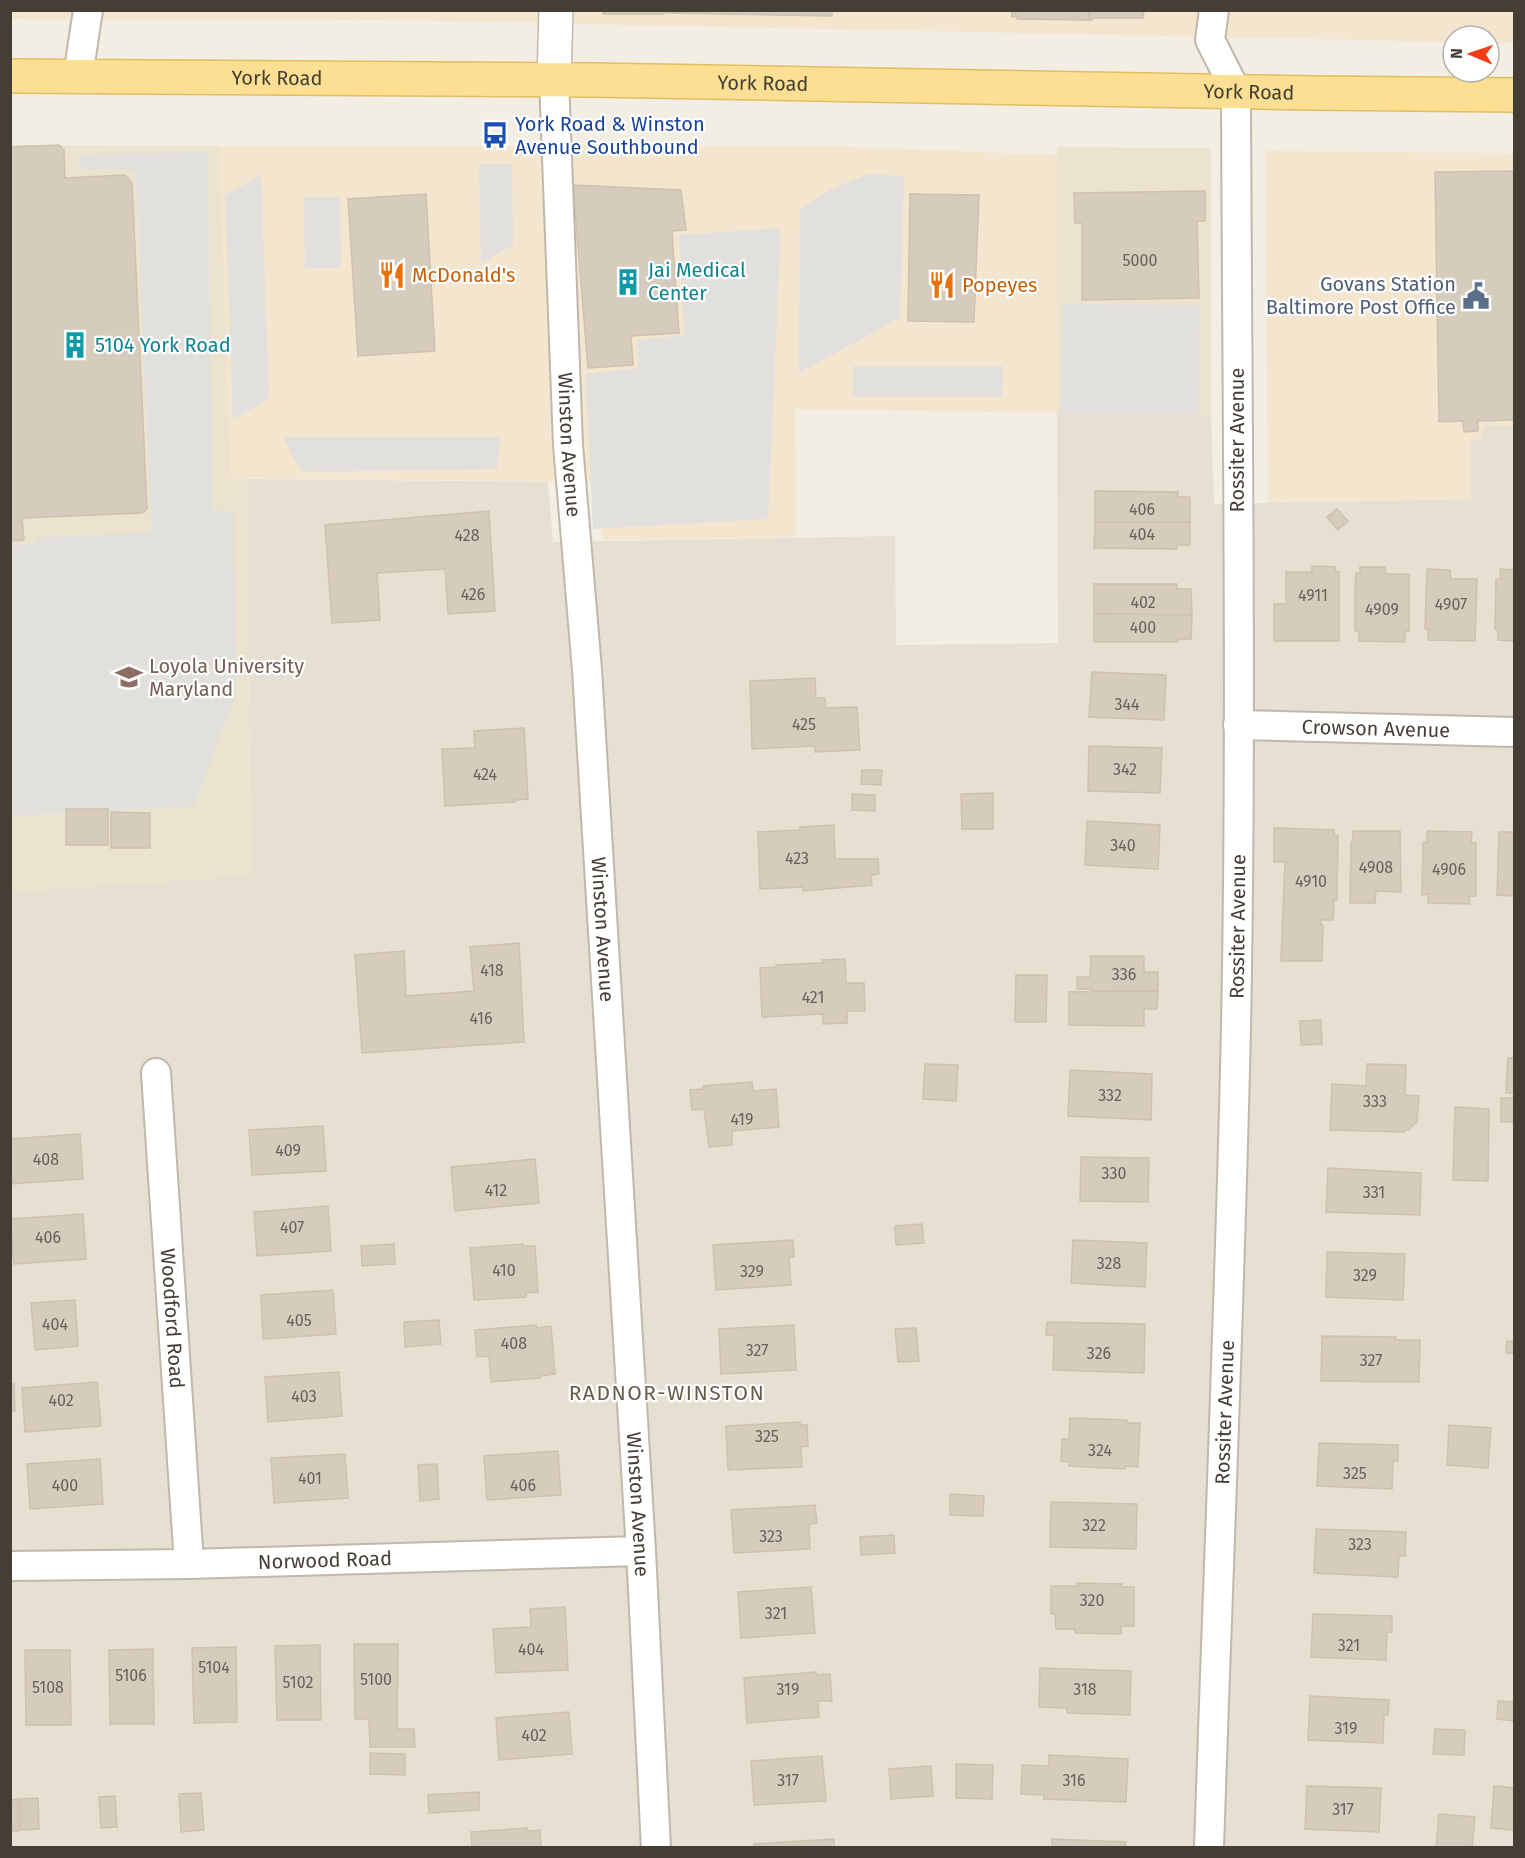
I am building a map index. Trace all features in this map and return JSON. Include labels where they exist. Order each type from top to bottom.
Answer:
[{"type":"main road","name":"York Road","points":[[10,76],[554,79],[1515,95]]},
{"type":"street","points":[[78,76],[88,10]]},
{"type":"street","name":"Winston Avenue","points":[[556,10],[554,79],[568,445],[587,670],[641,1551],[656,1848]]},
{"type":"street","name":"Rossiter Avenue","points":[[1209,1848],[1222,1507],[1235,1037],[1238,725],[1236,91],[1210,40],[1214,10]]},
{"type":"street","name":"Crowson Avenue","points":[[1238,725],[1515,732]]},
{"type":"street","name":"Woodford Road","points":[[156,1073],[189,1563]]},
{"type":"street","name":"Norwood Road","points":[[10,1566],[641,1551]]},
{"type":"shaded area","points":[[11,10],[1514,10],[1514,43],[1501,43],[1501,24],[1441,24],[1441,42],[384,20],[11,19]]},
{"type":"shaded area","name":"Loyola University Maryland","points":[[11,145],[219,146],[231,478],[246,479],[251,876],[11,892]]},
{"type":"shaded area","points":[[219,146],[831,146],[1057,155],[1057,413],[795,409],[796,537],[603,540],[596,482],[231,478]]},
{"type":"shaded area","points":[[1057,147],[1211,148],[1211,416],[1057,413]]},
{"type":"shaded area","points":[[1265,151],[1514,153],[1514,426],[1484,425],[1482,439],[1471,440],[1471,499],[1268,503]]},
{"type":"shaded area","points":[[208,152],[212,510],[234,511],[236,694],[194,806],[11,816],[11,545],[35,544],[35,538],[151,532],[136,175],[130,169],[79,169],[79,154]]},
{"type":"shaded area","points":[[479,164],[512,164],[513,245],[481,263]]},
{"type":"shaded area","points":[[871,173],[904,177],[900,318],[799,373],[800,209],[830,190]]},
{"type":"shaded area","points":[[261,174],[269,398],[233,420],[225,196]]},
{"type":"shaded area","points":[[304,197],[340,197],[341,268],[305,268]]},
{"type":"shaded area","points":[[781,228],[768,519],[593,529],[585,374],[638,368],[637,340],[684,335],[679,235]]},
{"type":"shaded area","points":[[1062,304],[1200,305],[1199,415],[1061,414]]},
{"type":"shaded area","points":[[853,366],[1003,366],[1002,397],[853,397]]},
{"type":"shaded area","points":[[1057,413],[1211,416],[1214,504],[1471,499],[1471,440],[1484,425],[1514,426],[1514,1847],[11,1848],[11,892],[251,875],[246,479],[548,482],[553,542],[895,536],[896,645],[1058,643]]},
{"type":"shaded area","points":[[283,437],[500,437],[497,469],[301,472]]},
{"type":"building","points":[[603,10],[663,10],[663,14],[603,14]]},
{"type":"building","points":[[663,10],[832,10],[832,16],[663,13]]},
{"type":"building","points":[[1012,10],[1089,10],[1089,20],[1017,19],[1017,16],[1012,17]]},
{"type":"building","points":[[1089,10],[1144,10],[1143,18],[1092,18],[1089,20]]},
{"type":"building","name":"5104 York Road","points":[[59,145],[64,150],[65,178],[125,175],[132,183],[147,509],[142,513],[22,518],[24,540],[10,541],[10,147]]},
{"type":"building","name":"Govans Station Baltimore Post Office","points":[[1514,171],[1514,420],[1478,421],[1478,431],[1464,432],[1463,421],[1439,422],[1435,172]]},
{"type":"building","name":"Jai Medical Center","points":[[573,185],[681,190],[686,230],[672,231],[679,333],[631,336],[633,365],[588,368]]},
{"type":"building","points":[[1205,191],[1205,221],[1197,221],[1199,298],[1082,300],[1082,223],[1075,223],[1074,193]]},
{"type":"building","name":"McDonald's","points":[[426,194],[435,351],[358,356],[348,199]]},
{"type":"building","name":"Popeyes","points":[[910,194],[979,195],[974,322],[908,321]]},
{"type":"building","points":[[1095,491],[1178,492],[1178,497],[1190,497],[1190,522],[1095,522]]},
{"type":"building","points":[[1337,509],[1348,521],[1338,530],[1327,517]]},
{"type":"building","points":[[489,511],[495,611],[448,614],[445,569],[377,573],[380,620],[332,623],[325,525]]},
{"type":"building","points":[[1095,522],[1190,522],[1190,545],[1177,545],[1177,549],[1094,548]]},
{"type":"building","points":[[1312,566],[1335,567],[1336,572],[1339,572],[1339,641],[1274,641],[1274,604],[1286,604],[1286,572],[1312,572]]},
{"type":"building","points":[[1360,567],[1385,567],[1386,574],[1409,574],[1409,631],[1405,631],[1405,642],[1359,641],[1359,631],[1355,631],[1355,588],[1356,573],[1360,573]]},
{"type":"building","points":[[1427,569],[1450,570],[1451,579],[1477,579],[1475,641],[1428,640],[1428,629],[1425,629]]},
{"type":"building","points":[[1500,569],[1514,570],[1514,641],[1498,640],[1498,630],[1495,629],[1496,579],[1501,579]]},
{"type":"building","points":[[1094,584],[1177,584],[1177,589],[1191,589],[1192,615],[1094,614]]},
{"type":"building","points":[[1094,614],[1192,615],[1191,639],[1178,639],[1178,642],[1094,642]]},
{"type":"building","points":[[1092,672],[1166,675],[1164,720],[1089,717]]},
{"type":"building","points":[[815,678],[816,698],[825,698],[826,708],[857,707],[860,750],[815,752],[815,746],[752,749],[750,681]]},
{"type":"building","points":[[524,728],[528,799],[515,800],[515,802],[445,806],[442,749],[475,748],[474,731]]},
{"type":"building","points":[[1089,746],[1162,748],[1160,793],[1088,791]]},
{"type":"building","points":[[862,770],[882,770],[881,785],[861,784]]},
{"type":"building","points":[[993,793],[993,829],[962,829],[961,794]]},
{"type":"building","points":[[852,794],[875,795],[875,811],[852,810]]},
{"type":"building","points":[[66,809],[108,809],[108,845],[66,845]]},
{"type":"building","points":[[111,812],[150,813],[150,848],[111,848]]},
{"type":"building","points":[[1087,821],[1160,825],[1158,869],[1085,865]]},
{"type":"building","points":[[834,825],[835,859],[878,859],[879,874],[871,875],[872,885],[803,891],[803,887],[760,889],[758,832],[800,830],[800,827]]},
{"type":"building","points":[[1274,828],[1334,830],[1334,835],[1338,835],[1337,900],[1334,900],[1333,920],[1321,920],[1321,925],[1323,925],[1322,961],[1281,961],[1285,862],[1274,862]]},
{"type":"building","points":[[1353,831],[1400,831],[1401,892],[1376,891],[1375,903],[1350,903]]},
{"type":"building","points":[[1427,831],[1472,832],[1471,843],[1476,843],[1476,896],[1469,896],[1470,904],[1428,903],[1428,894],[1422,895],[1423,842],[1427,842]]},
{"type":"building","points":[[1499,832],[1514,832],[1514,896],[1497,895]]},
{"type":"building","points":[[519,943],[524,1042],[362,1053],[355,955],[404,951],[406,996],[474,991],[470,947]]},
{"type":"building","points":[[1091,956],[1144,956],[1144,972],[1158,972],[1158,991],[1077,989],[1077,977],[1090,977]]},
{"type":"building","points":[[845,959],[846,983],[864,983],[865,1011],[847,1011],[847,1023],[823,1024],[823,1014],[762,1017],[760,968]]},
{"type":"building","points":[[1016,975],[1047,975],[1046,1022],[1015,1022]]},
{"type":"building","points":[[1158,991],[1157,1009],[1144,1009],[1144,1026],[1069,1025],[1069,992]]},
{"type":"building","points":[[1321,1020],[1322,1044],[1301,1045],[1300,1021]]},
{"type":"building","points":[[1508,1058],[1514,1058],[1514,1093],[1506,1093]]},
{"type":"building","points":[[925,1064],[958,1065],[956,1101],[923,1099]]},
{"type":"building","points":[[1367,1064],[1406,1065],[1405,1095],[1419,1096],[1417,1122],[1408,1130],[1404,1132],[1330,1130],[1332,1084],[1366,1086]]},
{"type":"building","points":[[1070,1070],[1152,1074],[1151,1120],[1068,1116]]},
{"type":"building","points":[[752,1082],[753,1091],[776,1089],[779,1127],[732,1131],[732,1145],[709,1147],[704,1109],[692,1110],[690,1090],[703,1089],[703,1086]]},
{"type":"building","points":[[1501,1098],[1514,1098],[1514,1122],[1501,1122]]},
{"type":"building","points":[[1455,1107],[1489,1109],[1488,1181],[1453,1180]]},
{"type":"building","points":[[323,1126],[326,1171],[252,1175],[249,1130]]},
{"type":"building","points":[[80,1134],[83,1179],[10,1184],[10,1139]]},
{"type":"building","points":[[1081,1157],[1149,1158],[1148,1202],[1080,1201]]},
{"type":"building","points":[[535,1159],[539,1203],[455,1211],[451,1167]]},
{"type":"building","points":[[1328,1168],[1421,1173],[1420,1215],[1326,1212]]},
{"type":"building","points":[[328,1206],[331,1251],[257,1256],[254,1212]]},
{"type":"building","points":[[83,1214],[86,1259],[14,1264],[10,1219]]},
{"type":"building","points":[[922,1224],[924,1243],[896,1245],[895,1226]]},
{"type":"building","points":[[793,1240],[794,1257],[789,1257],[791,1285],[716,1290],[713,1245]]},
{"type":"building","points":[[1073,1240],[1147,1243],[1145,1287],[1071,1283]]},
{"type":"building","points":[[394,1244],[395,1264],[362,1266],[361,1246]]},
{"type":"building","points":[[523,1244],[523,1246],[535,1246],[538,1292],[526,1293],[526,1297],[474,1300],[470,1248]]},
{"type":"building","points":[[1327,1252],[1405,1254],[1403,1300],[1326,1297]]},
{"type":"building","points":[[333,1290],[336,1334],[263,1339],[261,1295]]},
{"type":"building","points":[[75,1300],[78,1346],[35,1350],[31,1303]]},
{"type":"building","points":[[439,1320],[441,1344],[405,1347],[404,1322]]},
{"type":"building","points":[[1047,1322],[1145,1324],[1144,1373],[1053,1370],[1054,1335],[1046,1335]]},
{"type":"building","points":[[536,1325],[537,1328],[551,1326],[555,1374],[540,1376],[540,1378],[491,1382],[489,1356],[477,1357],[475,1330]]},
{"type":"building","points":[[794,1325],[796,1370],[721,1374],[719,1329]]},
{"type":"building","points":[[916,1328],[919,1361],[898,1362],[895,1329]]},
{"type":"building","points":[[1322,1336],[1396,1337],[1395,1340],[1420,1340],[1419,1382],[1321,1381]]},
{"type":"building","points":[[1507,1341],[1514,1342],[1514,1353],[1506,1353]]},
{"type":"building","points":[[339,1372],[342,1416],[268,1422],[265,1377]]},
{"type":"building","points":[[97,1382],[101,1426],[25,1432],[22,1388]]},
{"type":"building","points":[[10,1384],[14,1384],[15,1411],[10,1411]]},
{"type":"building","points":[[1070,1418],[1127,1420],[1127,1423],[1140,1423],[1138,1467],[1125,1466],[1125,1469],[1069,1466],[1069,1462],[1061,1461],[1062,1439],[1069,1439]]},
{"type":"building","points":[[800,1422],[800,1425],[807,1425],[808,1446],[801,1447],[802,1467],[728,1470],[726,1426]]},
{"type":"building","points":[[1449,1425],[1491,1428],[1488,1468],[1447,1465]]},
{"type":"building","points":[[1319,1443],[1398,1445],[1398,1461],[1393,1461],[1392,1489],[1317,1486]]},
{"type":"building","points":[[558,1451],[561,1495],[487,1500],[484,1456]]},
{"type":"building","points":[[345,1454],[348,1498],[274,1503],[271,1458]]},
{"type":"building","points":[[100,1459],[103,1504],[30,1509],[27,1464]]},
{"type":"building","points":[[437,1464],[439,1499],[420,1501],[418,1465]]},
{"type":"building","points":[[950,1494],[984,1496],[983,1516],[950,1515]]},
{"type":"building","points":[[1051,1502],[1137,1504],[1136,1549],[1050,1547]]},
{"type":"building","points":[[815,1505],[817,1523],[809,1524],[810,1549],[734,1553],[731,1510]]},
{"type":"building","points":[[1316,1529],[1406,1532],[1405,1556],[1399,1556],[1398,1577],[1314,1573]]},
{"type":"building","points":[[894,1535],[895,1553],[861,1555],[860,1537]]},
{"type":"building","points":[[1077,1583],[1122,1584],[1122,1587],[1134,1587],[1134,1626],[1121,1626],[1121,1634],[1075,1633],[1075,1629],[1056,1629],[1055,1614],[1051,1614],[1051,1586],[1077,1586]]},
{"type":"building","points":[[811,1587],[815,1633],[741,1638],[738,1592]]},
{"type":"building","points":[[565,1607],[568,1670],[496,1673],[493,1629],[531,1627],[530,1609]]},
{"type":"building","points":[[1313,1614],[1392,1616],[1392,1632],[1387,1632],[1386,1660],[1311,1657]]},
{"type":"building","points":[[354,1644],[398,1644],[397,1729],[414,1729],[415,1747],[370,1747],[369,1719],[355,1719]]},
{"type":"building","points":[[320,1645],[321,1720],[277,1720],[275,1646]]},
{"type":"building","points":[[236,1647],[237,1722],[194,1723],[192,1648]]},
{"type":"building","points":[[153,1649],[154,1724],[110,1724],[109,1650]]},
{"type":"building","points":[[25,1650],[70,1650],[71,1725],[26,1725]]},
{"type":"building","points":[[1040,1668],[1131,1671],[1130,1715],[1067,1713],[1067,1708],[1039,1707]]},
{"type":"building","points":[[816,1672],[816,1675],[830,1674],[832,1701],[818,1701],[819,1717],[747,1723],[744,1678]]},
{"type":"building","points":[[1310,1696],[1389,1700],[1388,1715],[1384,1715],[1383,1743],[1308,1740]]},
{"type":"building","points":[[1498,1701],[1514,1702],[1514,1721],[1497,1719]]},
{"type":"building","points":[[569,1712],[572,1754],[499,1760],[496,1718]]},
{"type":"building","points":[[1435,1729],[1465,1730],[1464,1755],[1433,1754]]},
{"type":"building","points":[[370,1753],[405,1754],[405,1775],[370,1774]]},
{"type":"building","points":[[1049,1755],[1128,1759],[1126,1802],[1044,1799],[1044,1795],[1021,1794],[1022,1765],[1049,1766]]},
{"type":"building","points":[[822,1756],[826,1801],[754,1805],[751,1761]]},
{"type":"building","points":[[956,1764],[993,1765],[992,1799],[956,1798]]},
{"type":"building","points":[[931,1766],[933,1796],[891,1799],[889,1769]]},
{"type":"building","points":[[1307,1786],[1381,1788],[1379,1832],[1305,1829]]},
{"type":"building","points":[[1494,1786],[1514,1788],[1514,1830],[1491,1828]]},
{"type":"building","points":[[479,1792],[479,1810],[429,1813],[428,1795]]},
{"type":"building","points":[[201,1793],[204,1830],[181,1832],[179,1794]]},
{"type":"building","points":[[115,1796],[117,1827],[101,1828],[99,1797]]},
{"type":"building","points":[[38,1798],[39,1829],[21,1830],[20,1799]]},
{"type":"building","points":[[18,1799],[19,1831],[10,1831],[10,1800]]},
{"type":"building","points":[[1439,1814],[1475,1817],[1472,1848],[1436,1848]]},
{"type":"building","points":[[527,1828],[528,1831],[540,1830],[541,1848],[472,1848],[471,1832]]},
{"type":"building","points":[[834,1839],[834,1848],[754,1848],[754,1844]]},
{"type":"building","points":[[1052,1839],[1126,1842],[1125,1848],[1052,1848]]},
{"type":"place","name":"York Road & Winston Avenue Southbound","points":[[495,135]]},
{"type":"place","name":"McDonald's","points":[[392,275]]},
{"type":"place","name":"Jai Medical Center","points":[[628,282]]},
{"type":"place","name":"Popeyes","points":[[942,285]]},
{"type":"place","name":"Govans Station Baltimore Post Office","points":[[1476,296]]},
{"type":"place","name":"5104 York Road","points":[[75,345]]},
{"type":"place","name":"Loyola University Maryland","points":[[129,677]]},
{"type":"district","name":"RADNOR-WINSTON","points":[[667,1393]]}]
